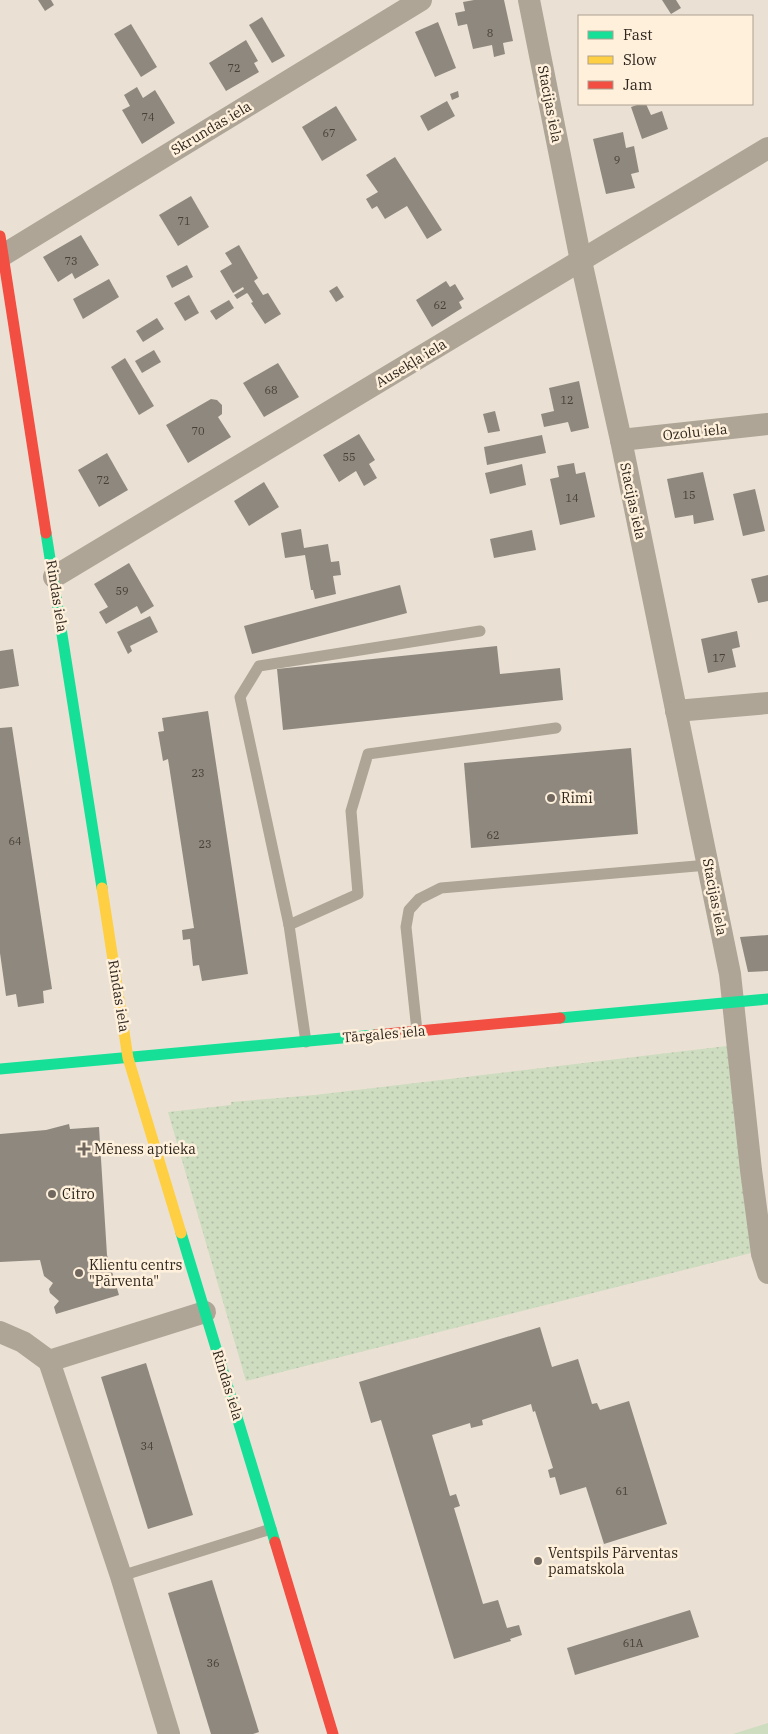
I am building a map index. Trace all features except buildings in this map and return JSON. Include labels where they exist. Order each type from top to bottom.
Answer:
[{"type":"street","name":"Skrundas iela","points":[[1,249],[421,0]]},
{"type":"street","name":"Stacijas iela","points":[[529,0],[581,261],[621,440],[730,974],[751,1170],[762,1254],[768,1273]]},
{"type":"street","name":"Ausekļa iela","points":[[54,577],[768,148]]},
{"type":"street","name":"Rindas iela","points":[[1,249],[128,1058],[334,1734]]},
{"type":"street","name":"Ozolu iela","points":[[621,440],[768,424]]},
{"type":"street","points":[[676,710],[768,703]]},
{"type":"street","name":"Tārgales iela","points":[[0,1069],[768,999]]},
{"type":"street","points":[[49,1360],[205,1312]]},
{"type":"street","points":[[0,1332],[23,1342],[49,1360],[121,1576],[169,1734]]},
{"type":"lane","points":[[306,1042],[289,925],[240,696],[259,666],[480,631]]},
{"type":"lane","points":[[289,925],[358,894],[351,811],[368,754],[556,728]]},
{"type":"lane","points":[[417,1031],[406,927],[409,910],[419,899],[440,888],[708,865]]},
{"type":"lane","points":[[121,1576],[271,1528]]},
{"type":"green space","points":[[727,1046],[751,1253],[246,1381],[168,1112],[231,1105],[231,1102],[315,1095]]},
{"type":"green space","points":[[768,1723],[768,1734],[733,1734]]},
{"type":"traffic: fast","points":[[46,533],[102,888]]},
{"type":"traffic: fast","points":[[560,1018],[768,999]]},
{"type":"traffic: fast","points":[[0,1069],[375,1035]]},
{"type":"traffic: fast","points":[[181,1233],[275,1542]]},
{"type":"traffic: slow","points":[[102,888],[128,1058],[181,1233]]},
{"type":"traffic: jam","points":[[0,236],[46,533]]},
{"type":"traffic: jam","points":[[375,1035],[560,1018]]},
{"type":"traffic: jam","points":[[275,1542],[333,1734]]},
{"type":"place","name":"Rimi","points":[[551,798]]},
{"type":"place","name":"Mēness aptieka","points":[[84,1149]]},
{"type":"place","name":"Citro","points":[[52,1194]]},
{"type":"place","name":"Klientu centrs \"Pārventa\"","points":[[79,1273]]},
{"type":"place","name":"Ventspils Pārventas pamatskola","points":[[538,1561]]}]
